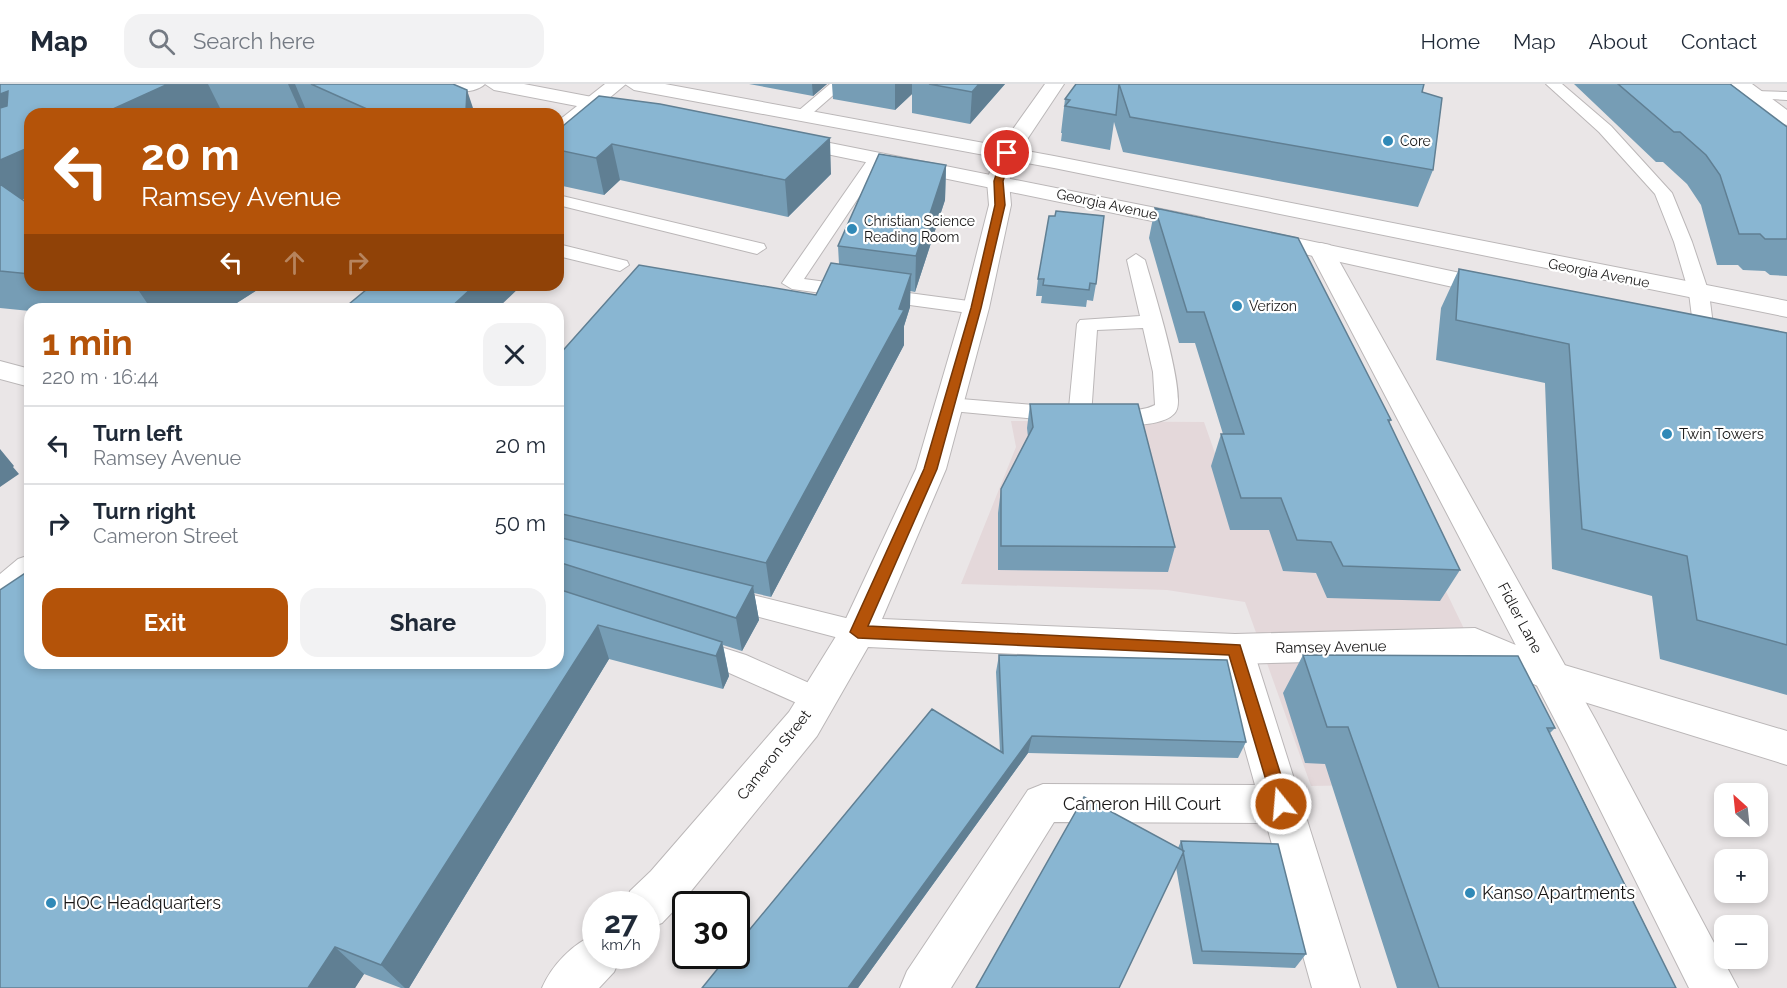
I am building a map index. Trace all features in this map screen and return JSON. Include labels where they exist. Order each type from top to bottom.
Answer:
[{"type":"main road","points":[[494,84],[648,114]]},
{"type":"main road","points":[[564,126],[617,84]]},
{"type":"main road","name":"Georgia Avenue","points":[[634,84],[802,115],[1220,226],[1519,293]]},
{"type":"main road","points":[[1003,167],[1055,84]]},
{"type":"main road","points":[[1747,90],[1787,119]]},
{"type":"main road","name":"Georgia Avenue","points":[[763,136],[878,158],[1003,167],[1447,243],[1787,309]]},
{"type":"main road","name":"Cameron Street","points":[[660,893],[802,724],[858,632],[931,469],[976,308],[1000,205],[1003,167]]},
{"type":"main road","points":[[1220,226],[1425,256],[1447,243]]},
{"type":"main road","name":"Fidler Lane","points":[[1321,250],[1552,677],[1714,988]]},
{"type":"main road","points":[[0,370],[24,376]]},
{"type":"main road","points":[[0,593],[24,573]]},
{"type":"main road","name":"Ramsey Avenue","points":[[858,632],[1234,649],[1475,643],[1552,677],[1787,748]]},
{"type":"main road","points":[[1234,649],[1336,988]]},
{"type":"main road","name":"Cameron Hill Court","points":[[924,988],[1043,803],[1281,804]]},
{"type":"main road","points":[[566,988],[585,969]]},
{"type":"lane","points":[[425,84],[444,89],[478,84]]},
{"type":"lane","points":[[802,115],[839,84]]},
{"type":"lane","points":[[1553,84],[1605,129],[1663,193],[1683,242],[1699,293],[1704,333]]},
{"type":"lane","points":[[1747,90],[1787,96]]},
{"type":"lane","points":[[878,158],[792,283],[976,308]]},
{"type":"lane","points":[[564,202],[632,220],[758,248]]},
{"type":"lane","points":[[564,251],[620,265]]},
{"type":"lane","points":[[949,405],[1080,416],[1150,417],[1166,408],[1164,372],[1136,260]]},
{"type":"lane","points":[[1080,416],[1087,324],[1151,322]]},
{"type":"lane","points":[[695,590],[858,632]]},
{"type":"lane","points":[[669,642],[736,663],[817,700]]},
{"type":"shaded area","points":[[1011,421],[1204,422],[1218,462],[1384,463],[1538,782],[1311,786],[1245,602],[1167,590],[961,584],[1016,447]]},
{"type":"building","points":[[0,84],[168,84],[115,108],[24,108],[24,150],[0,160],[0,108],[7,106],[8,91],[0,94]]},
{"type":"building","points":[[311,84],[453,84],[467,90],[466,108],[365,108]]},
{"type":"building","points":[[929,84],[979,84],[972,92]]},
{"type":"building","points":[[1076,84],[1119,84],[1116,115],[1065,106],[1070,100],[1065,99]]},
{"type":"building","points":[[1119,84],[1424,84],[1422,92],[1442,98],[1433,170],[1130,117]]},
{"type":"building","points":[[1618,84],[1730,84],[1787,127],[1787,239],[1765,239],[1760,234],[1739,234],[1720,175],[1706,155],[1680,132],[1674,132]]},
{"type":"building","points":[[599,96],[660,104],[830,138],[785,180],[612,144],[596,158],[564,151],[564,125]]},
{"type":"building","points":[[879,154],[946,165],[916,256],[838,246]]},
{"type":"building","points":[[0,184],[24,201],[24,273],[0,271]]},
{"type":"building","points":[[1155,208],[1298,238],[1391,420],[1388,420],[1460,570],[1343,566],[1331,542],[1297,540],[1281,498],[1241,498],[1221,434],[1244,434],[1204,312],[1187,312]]},
{"type":"building","points":[[1056,211],[1104,216],[1096,284],[1090,283],[1089,290],[1043,285],[1044,279],[1038,279],[1049,216],[1055,216]]},
{"type":"building","points":[[831,263],[911,274],[899,309],[904,310],[766,563],[564,514],[564,349],[639,265],[816,295]]},
{"type":"building","name":"Twin Towers","points":[[1459,269],[1787,333],[1787,645],[1697,620],[1687,556],[1582,529],[1569,344],[1456,320]]},
{"type":"building","points":[[365,291],[468,291],[456,303],[350,303]]},
{"type":"building","points":[[1030,404],[1138,404],[1175,547],[1001,546],[1001,489],[1033,427]]},
{"type":"building","points":[[564,539],[753,586],[736,618],[564,564]]},
{"type":"building","points":[[24,574],[24,669],[564,669],[564,591],[722,642],[716,656],[598,625],[381,965],[335,947],[308,988],[0,988],[0,590]]},
{"type":"building","points":[[999,655],[1227,660],[1246,742],[1032,736],[848,988],[702,988],[717,969],[750,969],[750,929],[932,709],[1003,753]]},
{"type":"building","points":[[1303,655],[1518,656],[1555,728],[1547,728],[1676,988],[1439,988],[1348,727],[1327,727]]},
{"type":"building","points":[[1084,797],[1184,851],[1119,988],[976,988]]},
{"type":"building","points":[[1181,841],[1278,844],[1306,954],[1202,951]]},
{"type":"place","name":"Core","points":[[1388,141]]},
{"type":"place","name":"Christian Science Reading Room","points":[[852,229]]},
{"type":"place","name":"Verizon","points":[[1237,306]]},
{"type":"place","name":"Twin Towers","points":[[1667,434]]},
{"type":"place","name":"Kanso Apartments","points":[[1470,893]]},
{"type":"place","name":"HOC Headquarters","points":[[51,903]]},
{"type":"route","points":[[1007,153],[998,181],[1000,205],[976,308],[931,469],[858,632],[1234,649],[1281,804]]}]
